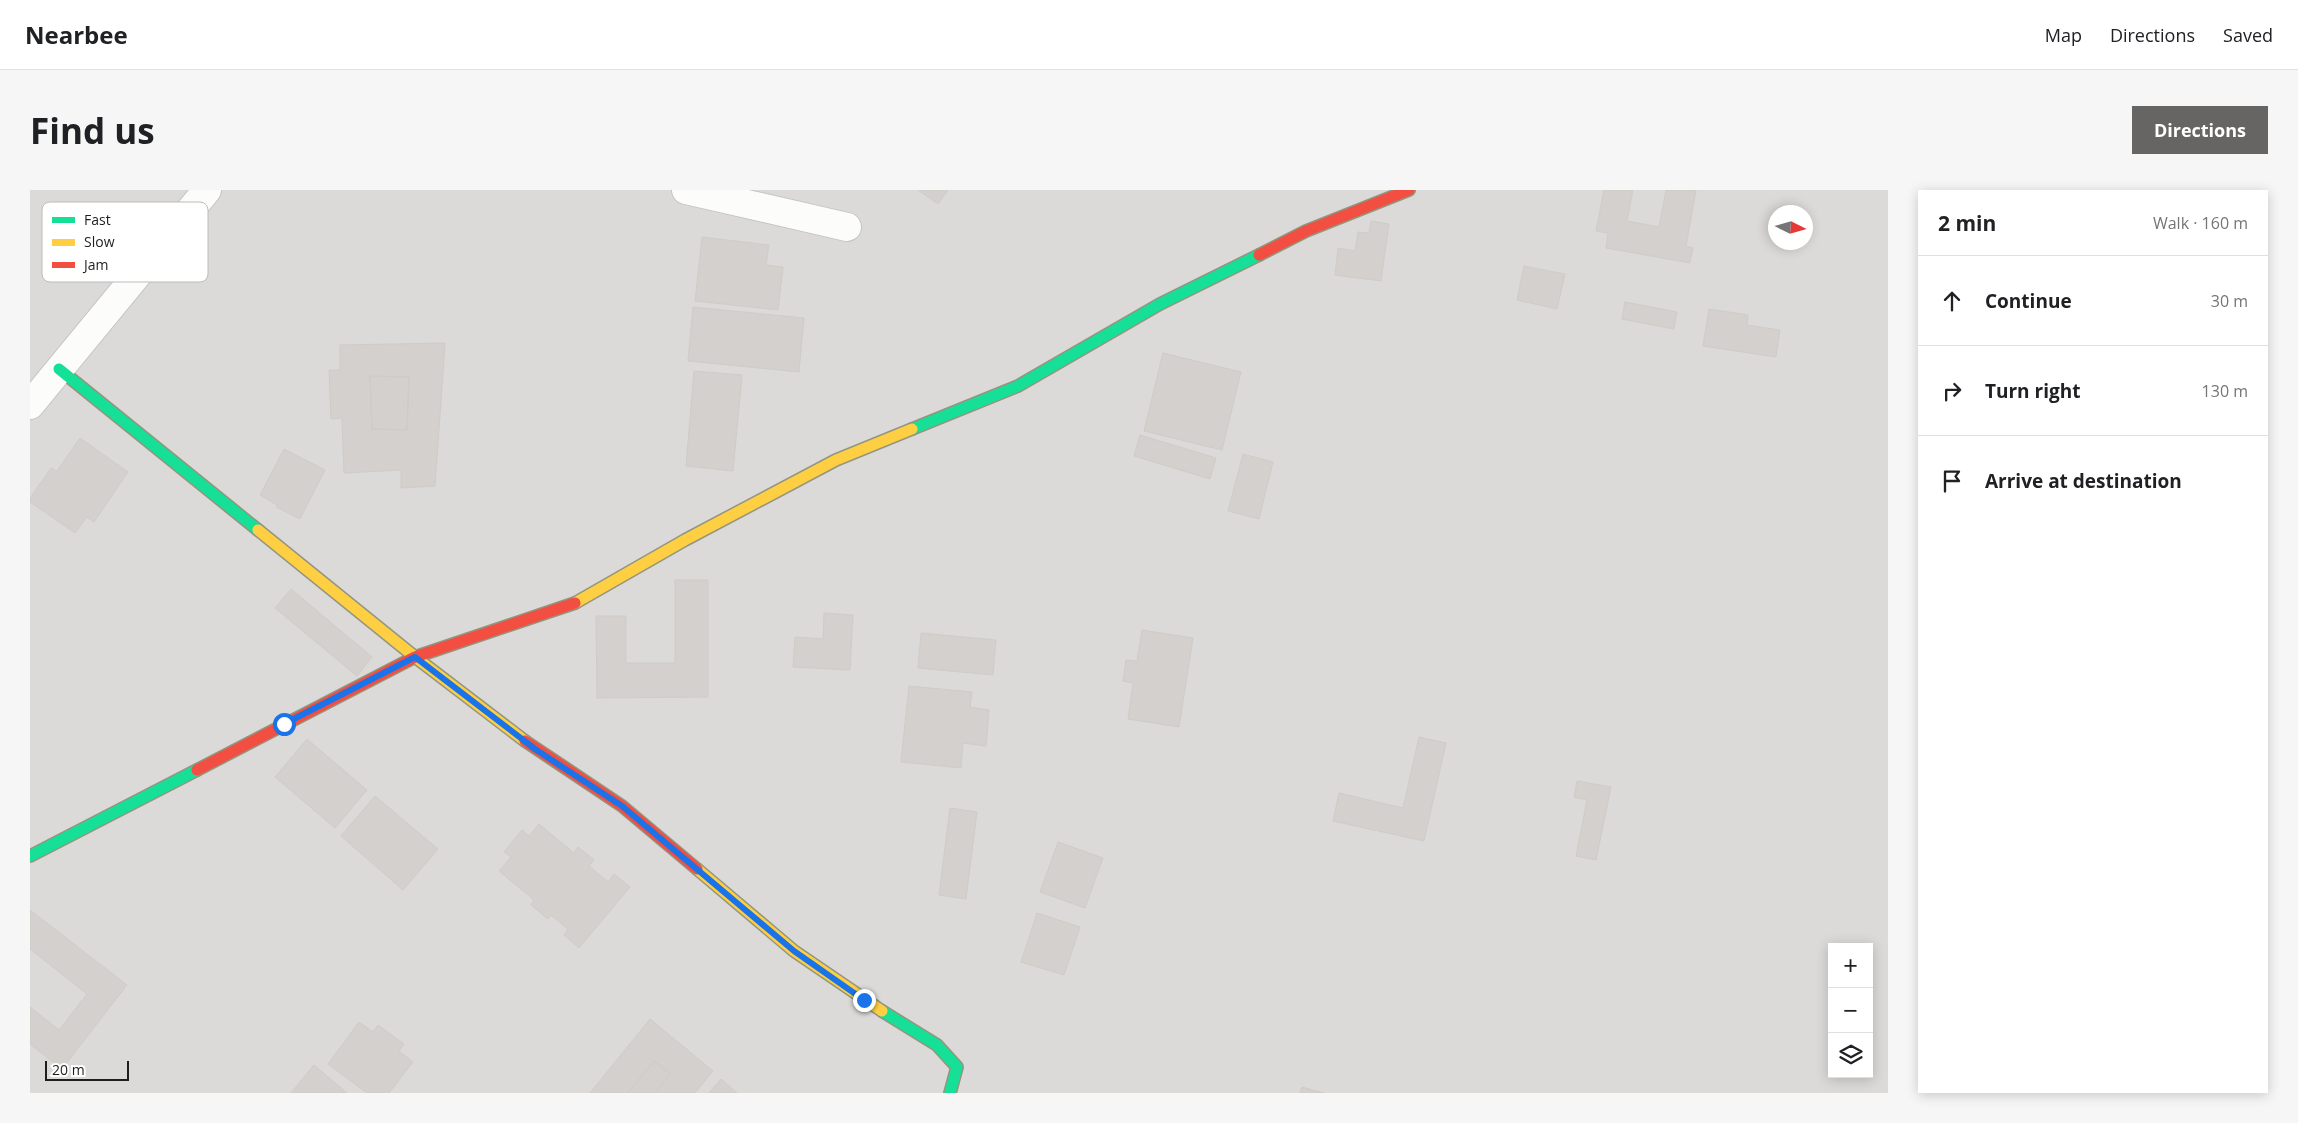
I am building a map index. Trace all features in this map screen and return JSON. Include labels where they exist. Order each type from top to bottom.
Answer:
[{"type":"street","points":[[197,202],[207,190]]},
{"type":"street","points":[[686,190],[847,227]]},
{"type":"street","points":[[30,856],[415,657],[577,602],[685,540],[836,460],[1018,386],[1160,304],[1306,231],[1409,190]]},
{"type":"street","points":[[30,405],[131,282]]},
{"type":"street","points":[[59,369],[415,657],[535,749],[622,806],[794,951],[864,1000],[937,1045],[957,1068],[950,1093]]},
{"type":"shaded area","points":[[30,190],[1888,190],[1888,1093],[30,1093]]},
{"type":"building","points":[[918,190],[948,190],[938,204]]},
{"type":"building","points":[[1604,190],[1633,190],[1627,221],[1659,227],[1666,190],[1696,190],[1686,246],[1693,248],[1690,263],[1606,248],[1608,233],[1596,231]]},
{"type":"building","points":[[1371,221],[1389,224],[1381,281],[1335,275],[1338,248],[1355,251],[1358,232],[1369,233]]},
{"type":"building","points":[[702,237],[769,245],[766,265],[783,267],[778,310],[695,301]]},
{"type":"building","points":[[1524,266],[1565,274],[1557,309],[1517,300]]},
{"type":"building","points":[[1625,302],[1677,312],[1674,329],[1622,319]]},
{"type":"building","points":[[693,307],[804,318],[799,372],[688,361]]},
{"type":"building","points":[[1709,309],[1748,315],[1747,325],[1780,330],[1776,357],[1703,346]]},
{"type":"building","points":[[445,343],[435,486],[401,488],[401,470],[344,473],[342,418],[331,419],[329,370],[340,370],[340,345]],"holes":[[[370,376],[409,377],[407,430],[372,429]]]},
{"type":"building","points":[[1163,353],[1241,372],[1222,450],[1144,431]]},
{"type":"building","points":[[694,371],[742,375],[733,471],[686,466]]},
{"type":"building","points":[[370,376],[409,377],[407,430],[372,429]]},
{"type":"building","points":[[1140,435],[1216,458],[1210,479],[1134,456]]},
{"type":"building","points":[[80,438],[128,472],[94,522],[87,517],[75,533],[30,502],[30,498],[51,468],[57,471]]},
{"type":"building","points":[[284,449],[325,470],[300,519],[276,507],[277,505],[260,495]]},
{"type":"building","points":[[1243,454],[1273,462],[1259,519],[1228,511]]},
{"type":"building","points":[[675,580],[708,580],[708,697],[597,698],[596,616],[626,616],[626,663],[675,663]]},
{"type":"building","points":[[291,589],[372,657],[357,676],[275,608]]},
{"type":"building","points":[[824,613],[853,615],[850,670],[793,667],[795,637],[823,639]]},
{"type":"building","points":[[1142,630],[1193,638],[1179,727],[1128,719],[1133,683],[1123,681],[1126,660],[1137,661]]},
{"type":"building","points":[[921,633],[996,640],[993,675],[918,668]]},
{"type":"building","points":[[909,686],[972,692],[970,707],[989,710],[986,746],[963,743],[961,768],[901,762]]},
{"type":"building","points":[[1419,737],[1446,743],[1424,841],[1333,821],[1339,793],[1403,808]]},
{"type":"building","points":[[307,739],[367,790],[335,828],[275,777]]},
{"type":"building","points":[[1577,781],[1611,787],[1596,860],[1576,856],[1587,800],[1574,797]]},
{"type":"building","points":[[375,796],[438,849],[403,890],[341,836]]},
{"type":"building","points":[[950,808],[977,812],[966,899],[939,895]]},
{"type":"building","points":[[539,824],[574,853],[578,847],[594,860],[589,866],[608,882],[614,874],[630,887],[579,948],[564,935],[568,929],[551,915],[548,919],[531,905],[534,900],[499,871],[511,857],[504,852],[522,830],[529,836]]},
{"type":"building","points":[[1058,842],[1103,858],[1085,908],[1040,892]]},
{"type":"building","points":[[30,910],[127,985],[62,1069],[30,1044],[30,1007],[59,1030],[87,994],[30,949]]},
{"type":"building","points":[[1037,913],[1080,927],[1064,975],[1021,962]]},
{"type":"building","points":[[650,1019],[713,1071],[695,1093],[655,1093],[670,1074],[654,1061],[628,1093],[590,1093]]},
{"type":"building","points":[[359,1022],[373,1032],[378,1025],[404,1044],[399,1051],[413,1062],[389,1093],[367,1093],[328,1064]]},
{"type":"building","points":[[654,1061],[670,1074],[655,1093],[628,1093]]},
{"type":"building","points":[[314,1065],[347,1093],[291,1093]]},
{"type":"building","points":[[721,1079],[737,1093],[709,1093]]},
{"type":"building","points":[[1302,1087],[1324,1093],[1300,1093]]},
{"type":"traffic: fast","points":[[912,429],[1018,386],[1160,304],[1259,255]]},
{"type":"traffic: fast","points":[[59,369],[258,530]]},
{"type":"traffic: fast","points":[[30,856],[197,770]]},
{"type":"traffic: fast","points":[[882,1011],[937,1045],[957,1067],[950,1093]]},
{"type":"traffic: slow","points":[[575,603],[685,540],[836,460],[912,429]]},
{"type":"traffic: slow","points":[[258,530],[415,657],[525,741]]},
{"type":"traffic: slow","points":[[697,869],[794,951],[882,1011]]},
{"type":"traffic: jam","points":[[1259,255],[1306,231],[1409,190]]},
{"type":"traffic: jam","points":[[197,770],[415,657],[575,603]]},
{"type":"traffic: jam","points":[[525,741],[622,806],[697,869]]},
{"type":"route","points":[[284,724],[415,657],[535,749],[622,806],[794,951],[864,1000]]}]
